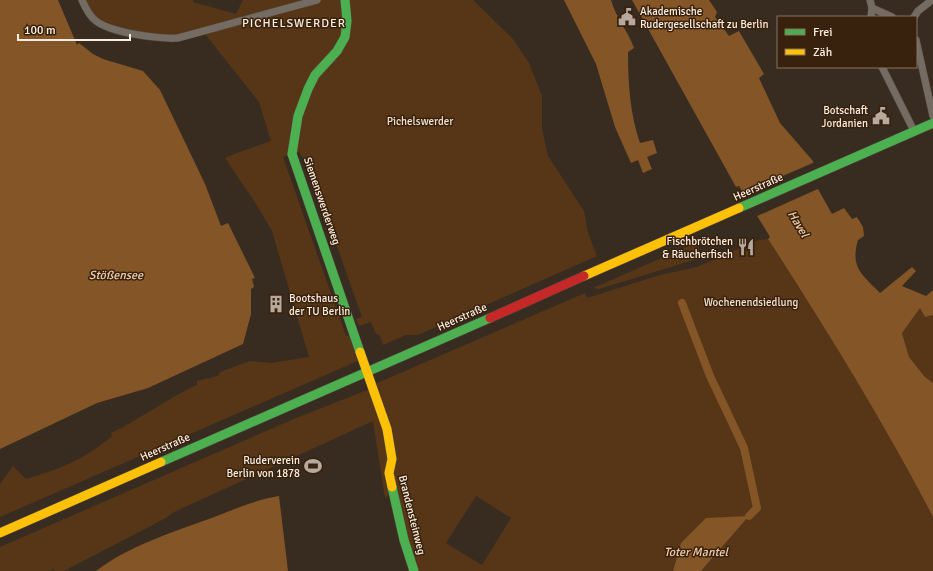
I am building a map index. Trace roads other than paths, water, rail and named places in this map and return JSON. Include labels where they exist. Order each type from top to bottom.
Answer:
[{"type":"main road","name":"Siemenswerderweg","points":[[345,0],[346,23],[343,43],[318,71],[304,96],[296,123],[292,154],[368,371]]},
{"type":"main road","name":"Heerstraße","points":[[0,533],[933,123]]},
{"type":"main road","name":"Brandensteinweg","points":[[368,371],[390,444],[392,459],[389,472],[392,490],[404,540],[414,571]]},
{"type":"street","points":[[82,0],[90,14],[100,24],[130,33],[165,38],[178,38],[206,28],[317,0]]},
{"type":"street","points":[[870,0],[872,8],[871,16]]},
{"type":"street","points":[[915,16],[918,11],[932,0]]},
{"type":"street","points":[[872,8],[890,16]]},
{"type":"street","points":[[917,44],[933,116]]},
{"type":"street","points":[[882,68],[914,131]]},
{"type":"water","name":"Stößensee","points":[[0,0],[58,0],[77,45],[79,43],[93,54],[103,59],[143,71],[160,90],[205,184],[221,226],[228,223],[255,278],[252,279],[254,287],[251,289],[251,314],[243,344],[148,388],[97,403],[0,449]]},
{"type":"water","points":[[564,0],[611,0],[613,7],[634,48],[628,52],[628,75],[632,110],[640,143],[653,140],[657,153],[647,157],[652,169],[643,173],[638,160],[631,163],[615,127],[596,64]]},
{"type":"water","name":"Havel","points":[[632,0],[709,0],[717,12],[715,17],[729,36],[739,31],[764,74],[759,78],[780,123],[813,161],[818,189],[832,214],[844,208],[852,219],[857,217],[863,227],[864,236],[858,240],[856,250],[859,270],[880,293],[912,267],[916,271],[902,286],[926,296],[933,290],[933,315],[925,317],[920,308],[902,333],[909,357],[925,377],[933,383],[933,517],[854,376],[768,239],[770,237],[739,186],[736,187]]},
{"type":"water","points":[[279,496],[288,571],[96,571],[122,554],[150,541],[261,500]]},
{"type":"water","name":"Toter Mantel","points":[[749,516],[701,571],[673,571],[681,543],[706,518]]},
{"type":"waterway","points":[[682,303],[710,376],[744,448],[757,508],[749,516]]},
{"type":"place","name":"Akademische Rudergesellschaft zu Berlin","points":[[627,17]]},
{"type":"place","name":"Botschaft Jordanien","points":[[881,116]]},
{"type":"place","name":"Fischbrötchen & Räucherfisch","points":[[746,247]]},
{"type":"place","name":"Bootshaus der TU Berlin","points":[[276,304]]},
{"type":"place","name":"Ruderverein Berlin von 1878","points":[[313,466]]},
{"type":"district","name":"PICHELSWERDER","points":[[294,23]]},
{"type":"park label","name":"Pichelswerder","points":[[420,121]]},
{"type":"park label","name":"Wochenendsiedlung","points":[[751,302]]}]
